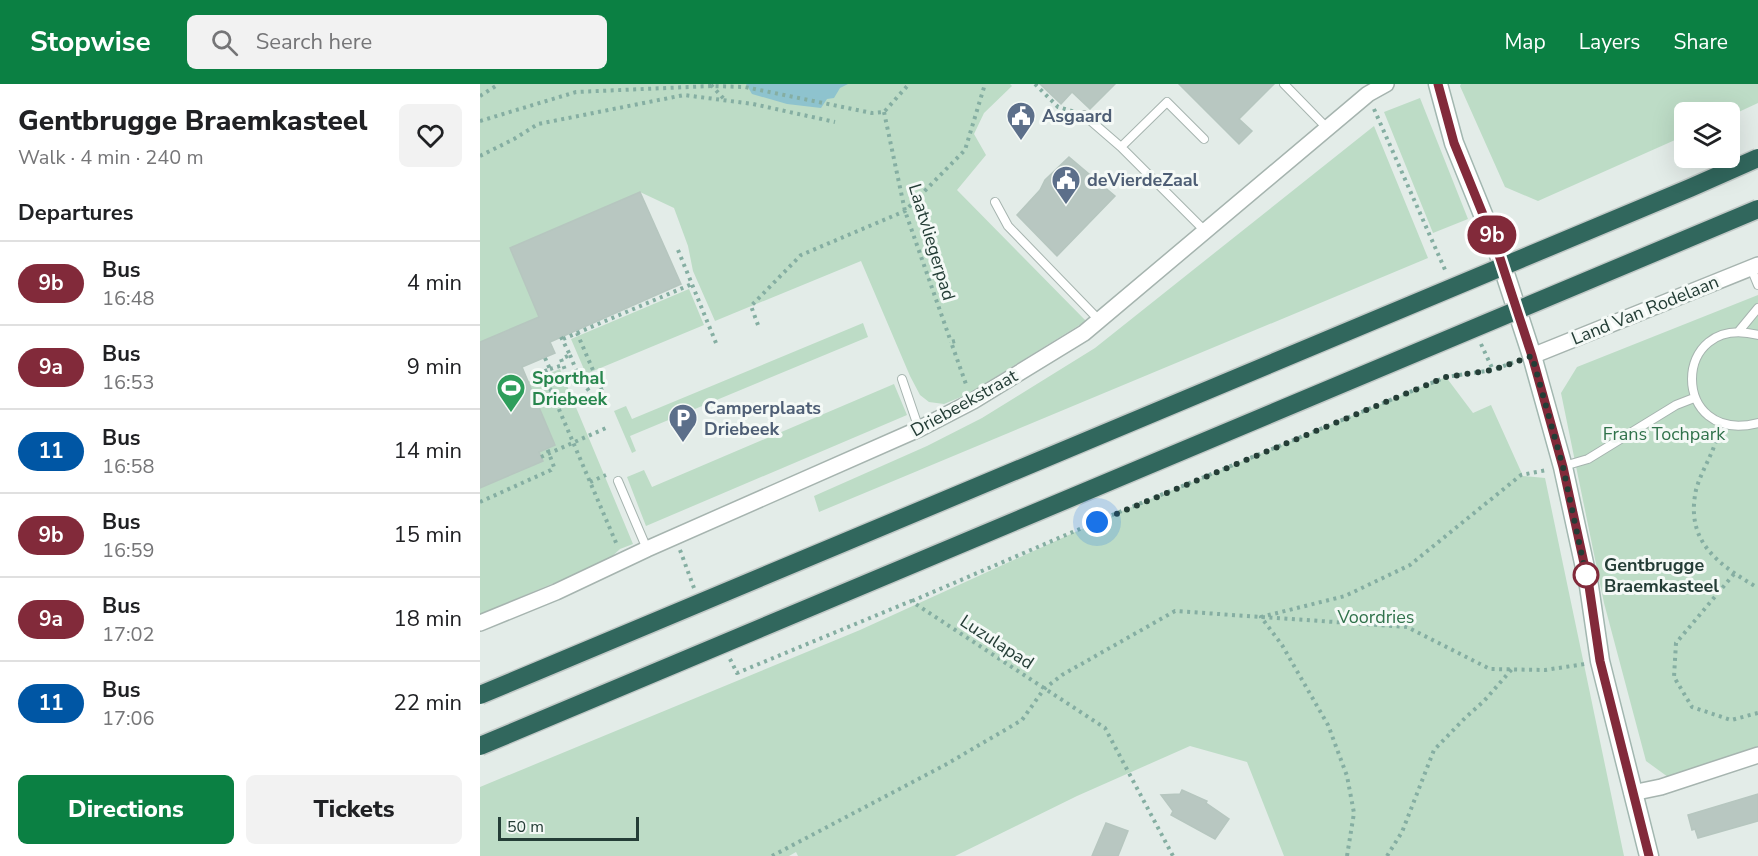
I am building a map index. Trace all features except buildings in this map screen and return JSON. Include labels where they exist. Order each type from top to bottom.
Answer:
[{"type":"highway","points":[[480,695],[1758,158]]},
{"type":"highway","points":[[480,746],[1758,209]]},
{"type":"street","name":"Driebeekstraat","points":[[480,623],[919,429],[973,401],[1084,333],[1368,94],[1386,84]]},
{"type":"street","points":[[1438,84],[1454,143],[1497,249],[1532,356],[1563,467],[1589,586],[1600,661],[1649,856]]},
{"type":"street","name":"Land Van Rodelaan","points":[[1532,356],[1754,266]]},
{"type":"street","points":[[1632,793],[1661,787],[1758,755]]},
{"type":"lane","points":[[1284,84],[1328,129]]},
{"type":"lane","points":[[1120,147],[1167,102],[1204,139]]},
{"type":"lane","points":[[1084,115],[1120,147],[1204,231]]},
{"type":"lane","points":[[995,202],[1008,226],[1099,320]]},
{"type":"lane","points":[[1754,266],[1758,285]]},
{"type":"lane","points":[[1739,331],[1758,308]]},
{"type":"lane","points":[[1758,335],[1739,331],[1720,334],[1705,345],[1694,360],[1690,379],[1694,398],[1705,413],[1720,424],[1739,428],[1758,423]]},
{"type":"lane","points":[[902,379],[919,429]]},
{"type":"lane","points":[[1563,467],[1588,459],[1676,405],[1694,398]]},
{"type":"lane","points":[[618,481],[647,549]]},
{"type":"path","points":[[480,96],[499,84]]},
{"type":"path","points":[[480,121],[576,92],[711,85],[745,87],[872,113],[884,112],[909,84]]},
{"type":"path","points":[[758,326],[751,306],[801,255],[905,211],[965,150],[985,84]]},
{"type":"path","points":[[1035,84],[1058,107],[1084,115]]},
{"type":"path","points":[[711,85],[725,100]]},
{"type":"path","points":[[1368,94],[1450,281]]},
{"type":"path","points":[[480,156],[538,124],[684,95],[753,104],[835,122]]},
{"type":"path","name":"Laatvliegerpad","points":[[884,112],[905,211],[973,401]]},
{"type":"path","points":[[678,250],[716,343]]},
{"type":"path","points":[[592,395],[584,384],[562,338],[692,284]]},
{"type":"path","points":[[577,333],[602,391]]},
{"type":"path","points":[[1479,340],[1493,370]]},
{"type":"path","points":[[570,355],[561,359],[569,381],[584,384]]},
{"type":"path","points":[[737,673],[1446,377],[1493,370],[1532,356]]},
{"type":"path","points":[[545,358],[550,369]]},
{"type":"path","points":[[563,365],[543,372],[623,560]]},
{"type":"path","points":[[1720,424],[1716,446],[1696,489],[1693,521],[1705,548],[1734,574],[1758,588]]},
{"type":"path","points":[[541,457],[548,451],[606,428]]},
{"type":"path","points":[[480,502],[551,470],[554,467],[548,451]]},
{"type":"path","points":[[1261,617],[1345,596],[1410,565],[1521,475],[1563,467]]},
{"type":"path","points":[[590,482],[611,474]]},
{"type":"path","points":[[1734,574],[1676,644],[1674,677],[1692,707],[1731,720],[1758,713]]},
{"type":"path","name":"Luzulapad","points":[[911,602],[1105,728],[1173,856]]},
{"type":"path","points":[[772,856],[945,765],[1022,720],[1044,689],[1062,675],[1176,611],[1407,627],[1490,669],[1545,670],[1600,661]]},
{"type":"path","points":[[1261,617],[1282,645],[1328,725],[1347,776],[1354,813],[1347,856]]},
{"type":"path","points":[[1387,856],[1402,832],[1434,750],[1484,701],[1512,669]]},
{"type":"green space","points":[[480,84],[1010,84],[1012,86],[984,113],[974,134],[986,155],[957,190],[1086,321],[968,394],[944,404],[929,402],[920,395],[910,376],[861,261],[715,321],[693,271],[688,246],[674,208],[640,192],[510,248],[539,317],[480,342]]},
{"type":"green space","points":[[1461,84],[1758,84],[1758,103],[1740,111],[1740,102],[1674,102],[1674,140],[1538,201],[1505,187]]},
{"type":"green space","points":[[1420,98],[1468,219],[1433,233],[1384,112]]},
{"type":"green space","points":[[1374,126],[1428,258],[819,512],[814,496],[927,446],[982,418],[1095,348]]},
{"type":"green space","points":[[689,289],[704,325],[586,374],[571,339]]},
{"type":"green space","name":"Frans Tochpark","points":[[1758,295],[1758,746],[1668,777],[1646,761],[1604,603],[1561,393],[1577,367]]},
{"type":"green space","points":[[863,323],[868,337],[630,436],[636,451],[632,453],[614,411],[626,406],[632,419]]},
{"type":"green space","points":[[560,369],[633,544],[620,549],[607,561],[499,606],[500,608],[480,617],[480,488],[543,461],[539,452],[554,445],[528,382]]},
{"type":"green space","name":"Voordries","points":[[1446,377],[1473,413],[1491,405],[1523,476],[1545,478],[1624,856],[1284,856],[1247,762],[1190,746],[1077,796],[955,856],[798,856],[796,852],[789,856],[480,856],[480,787],[860,630],[1117,513]]},
{"type":"green space","points":[[894,384],[907,415],[646,526],[627,477],[644,470],[652,487]]},
{"type":"water","points":[[746,84],[848,84],[840,88],[834,98],[827,99],[821,108],[787,104],[752,94]]},
{"type":"bus line","name":"9b","points":[[1438,84],[1454,143],[1497,249],[1532,356],[1563,467],[1589,586],[1600,661],[1649,856]]},
{"type":"place","name":"Asgaard","points":[[1021,142]]},
{"type":"place","name":"deVierdeZaal","points":[[1066,206]]},
{"type":"place","name":"Sporthal Driebeek","points":[[511,414]]},
{"type":"place","name":"Camperplaats Driebeek","points":[[683,444]]},
{"type":"place","name":"Gentbrugge Braemkasteel","points":[[1586,575]]},
{"type":"route","points":[[1097,522],[1446,377],[1493,370],[1532,356],[1563,467],[1586,575]]}]
